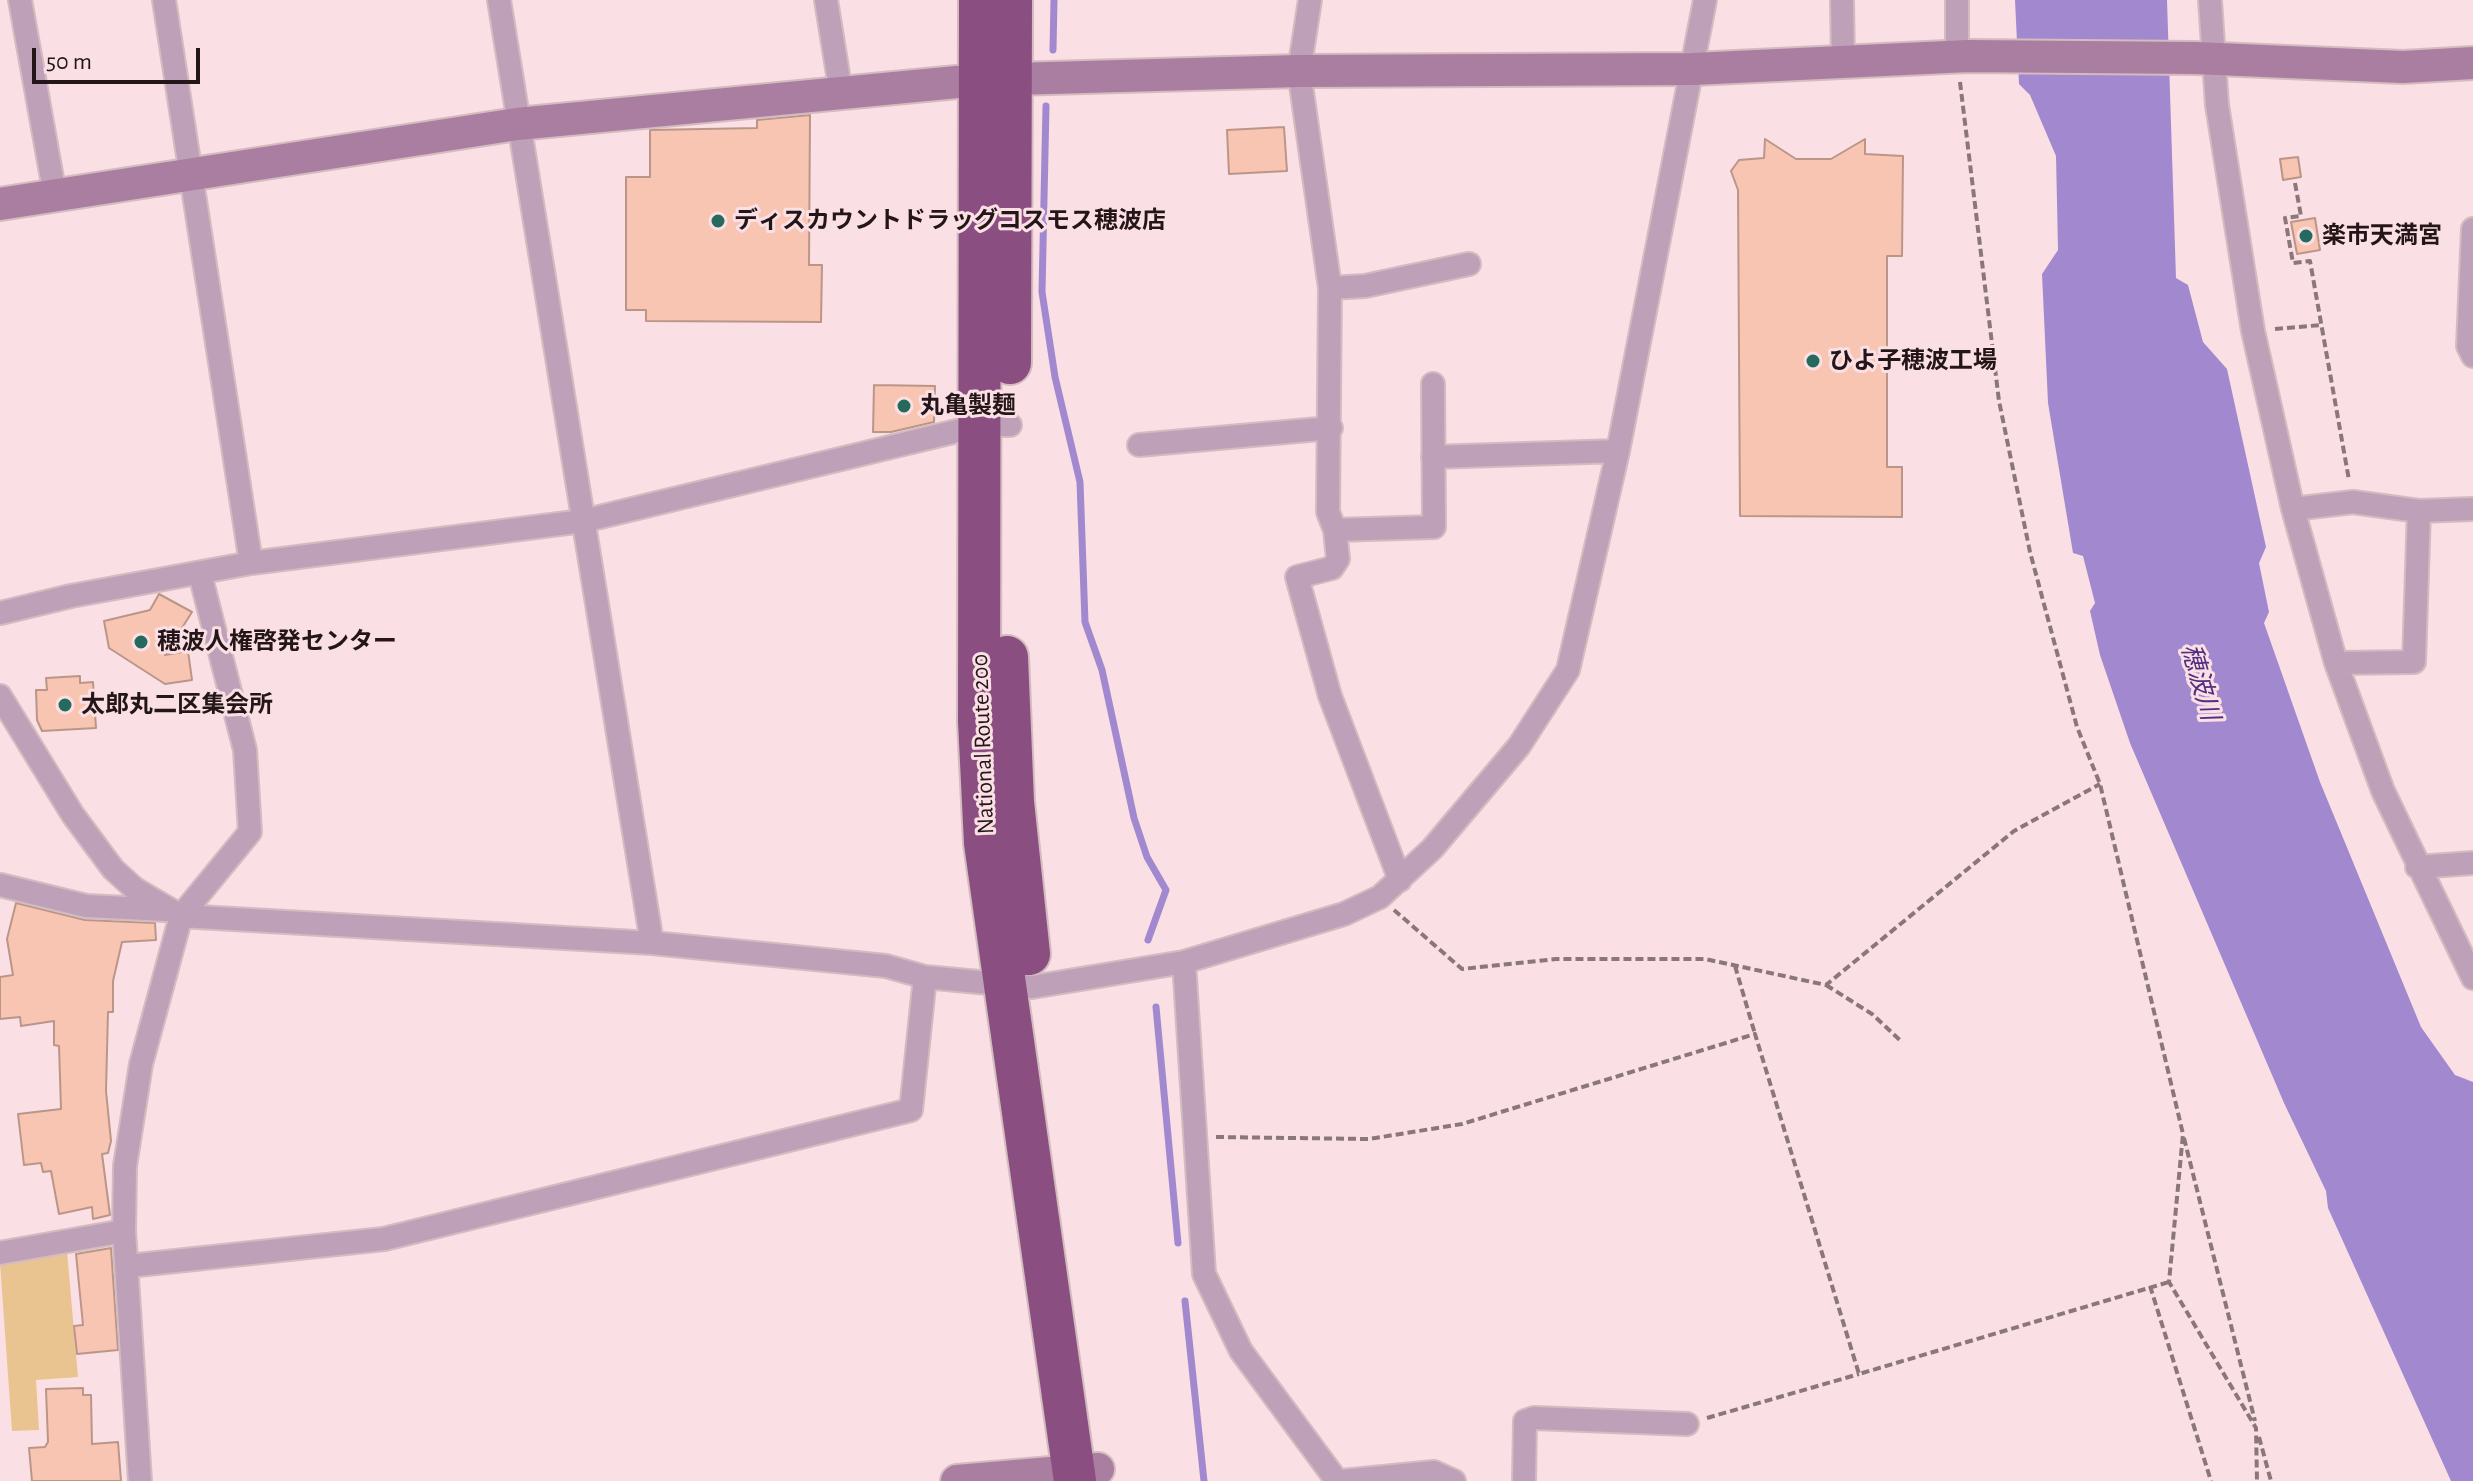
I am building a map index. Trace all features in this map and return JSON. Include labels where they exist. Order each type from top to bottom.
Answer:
[{"type":"highway","name":"National Route 200","points":[[980,0],[994,80],[996,425],[1019,986],[1086,1476]]},
{"type":"highway","name":"National Route 200","points":[[994,80],[1011,0]]},
{"type":"street","points":[[20,0],[55,195]]},
{"type":"street","points":[[164,0],[251,563]]},
{"type":"street","points":[[499,0],[652,943]]},
{"type":"street","points":[[826,0],[841,93]]},
{"type":"street","points":[[1310,0],[1299,71],[1330,288],[1328,512],[1335,530],[1338,559],[1332,568],[1297,577],[1330,696],[1400,880]]},
{"type":"street","points":[[0,885],[86,906],[652,943],[886,966],[925,977],[1019,986],[1184,962],[1344,914],[1380,897],[1432,849],[1519,746],[1568,670],[1618,451],[1705,0]]},
{"type":"street","points":[[1842,0],[1843,62]]},
{"type":"street","points":[[1957,0],[1963,57]]},
{"type":"street","points":[[2210,0],[2204,59],[2253,331],[2293,509],[2336,663],[2383,791],[2473,978]]},
{"type":"street","points":[[0,204],[517,124],[994,80],[1299,71],[1693,69],[1963,57],[2204,59],[2403,67],[2473,63]]},
{"type":"street","points":[[2473,229],[2468,346],[2473,356]]},
{"type":"street","points":[[1330,288],[1365,286],[1469,264]]},
{"type":"street","points":[[1335,530],[1434,527],[1433,384]]},
{"type":"street","points":[[0,613],[71,596],[251,563],[583,521],[996,425]]},
{"type":"street","points":[[1139,445],[1331,428]]},
{"type":"street","points":[[1433,457],[1618,451]]},
{"type":"street","points":[[2293,509],[2353,502],[2419,511],[2473,509]]},
{"type":"street","points":[[2336,663],[2414,662],[2419,511]]},
{"type":"street","points":[[140,1481],[124,1231],[125,1166],[141,1064],[174,913],[250,832],[245,750],[200,574]]},
{"type":"street","points":[[0,696],[73,815],[113,869],[135,889],[174,913]]},
{"type":"street","points":[[2417,867],[2473,863]]},
{"type":"street","points":[[1184,962],[1204,1274],[1241,1351],[1340,1481],[1434,1472],[1454,1481]]},
{"type":"street","points":[[128,1266],[384,1239],[911,1110],[925,977]]},
{"type":"street","points":[[0,1253],[124,1231]]},
{"type":"street","points":[[1524,1481],[1525,1421],[1534,1418],[1687,1424]]},
{"type":"street","points":[[957,1481],[1086,1476]]},
{"type":"path","points":[[1963,57],[1981,279],[1999,401],[2030,552],[2077,727],[2100,784],[2183,1134],[2271,1481]]},
{"type":"path","points":[[2295,183],[2301,216],[2285,218],[2293,263],[2310,261],[2353,502]]},
{"type":"path","points":[[2295,328],[2321,325]]},
{"type":"path","points":[[1826,985],[2014,831],[2100,784]]},
{"type":"path","points":[[1380,897],[1462,969],[1556,959],[1705,959],[1826,985],[1872,1014],[1902,1042]]},
{"type":"path","points":[[1735,966],[1859,1374]]},
{"type":"path","points":[[1194,1137],[1369,1139],[1462,1124],[1755,1034]]},
{"type":"path","points":[[2183,1134],[2169,1282],[2256,1428],[2257,1481]]},
{"type":"path","points":[[1687,1424],[2169,1282]]},
{"type":"path","points":[[2150,1286],[2211,1481]]},
{"type":"shaded area","points":[[67,1251],[78,1377],[36,1380],[39,1430],[12,1431],[0,1263]]},
{"type":"water","name":"穂波川","points":[[2015,0],[2167,0],[2176,278],[2188,285],[2203,342],[2227,369],[2266,547],[2259,563],[2269,612],[2264,623],[2320,782],[2421,1027],[2455,1075],[2473,1082],[2473,1481],[2451,1481],[2328,1208],[2326,1191],[2284,1103],[2130,743],[2100,655],[2090,611],[2095,603],[2083,556],[2073,553],[2048,403],[2042,274],[2058,250],[2056,156],[2030,95],[2019,84]]},
{"type":"building","name":"ディスカウントドラッグコスモス穂波店","points":[[810,115],[809,265],[822,265],[821,322],[646,321],[646,310],[626,310],[626,177],[650,177],[650,130],[757,128],[757,120]]},
{"type":"building","points":[[1284,127],[1287,171],[1229,174],[1227,130]]},
{"type":"building","name":"ひよ子穂波工場","points":[[1765,139],[1796,159],[1831,159],[1865,139],[1865,154],[1903,156],[1902,256],[1887,256],[1887,467],[1902,467],[1902,517],[1740,516],[1738,190],[1731,171],[1739,160],[1764,158]]},
{"type":"building","points":[[2298,157],[2301,177],[2283,180],[2280,159]]},
{"type":"building","name":"楽市天満宮","points":[[2315,218],[2320,250],[2297,254],[2291,222]]},
{"type":"building","name":"丸亀製麺","points":[[874,385],[935,386],[934,422],[891,432],[873,432]]},
{"type":"building","name":"穂波人権啓発センター","points":[[159,594],[192,612],[165,655],[188,651],[192,680],[165,684],[109,648],[104,621],[150,610]]},
{"type":"building","name":"太郎丸二区集会所","points":[[80,676],[80,683],[93,682],[96,728],[42,731],[37,720],[36,690],[47,690],[46,678]]},
{"type":"building","points":[[16,903],[85,920],[155,923],[156,940],[122,942],[113,981],[113,1012],[108,1012],[106,1091],[111,1141],[108,1153],[102,1154],[110,1215],[93,1219],[92,1207],[59,1214],[51,1171],[43,1172],[41,1163],[24,1165],[18,1114],[61,1109],[59,1046],[54,1045],[54,1021],[21,1026],[20,1017],[0,1019],[0,977],[13,975],[7,939]]},
{"type":"building","points":[[111,1248],[118,1350],[77,1354],[74,1326],[83,1325],[76,1254]]},
{"type":"building","points":[[83,1388],[83,1395],[91,1395],[92,1444],[118,1442],[121,1481],[32,1481],[29,1448],[45,1447],[48,1442],[46,1389]]},
{"type":"waterway","points":[[1053,50],[1054,0]]},
{"type":"waterway","points":[[1046,106],[1042,292],[1055,377],[1080,482],[1085,622],[1102,670],[1134,818],[1147,857],[1166,890],[1148,940]]},
{"type":"waterway","points":[[1156,1007],[1178,1243]]},
{"type":"waterway","points":[[1185,1301],[1204,1481]]},
{"type":"place","name":"ディスカウントドラッグコスモス穂波店","points":[[718,221]]},
{"type":"place","name":"楽市天満宮","points":[[2306,236]]},
{"type":"place","name":"ひよ子穂波工場","points":[[1813,361]]},
{"type":"place","name":"丸亀製麺","points":[[904,406]]},
{"type":"place","name":"穂波人権啓発センター","points":[[141,642]]},
{"type":"place","name":"太郎丸二区集会所","points":[[65,705]]}]
